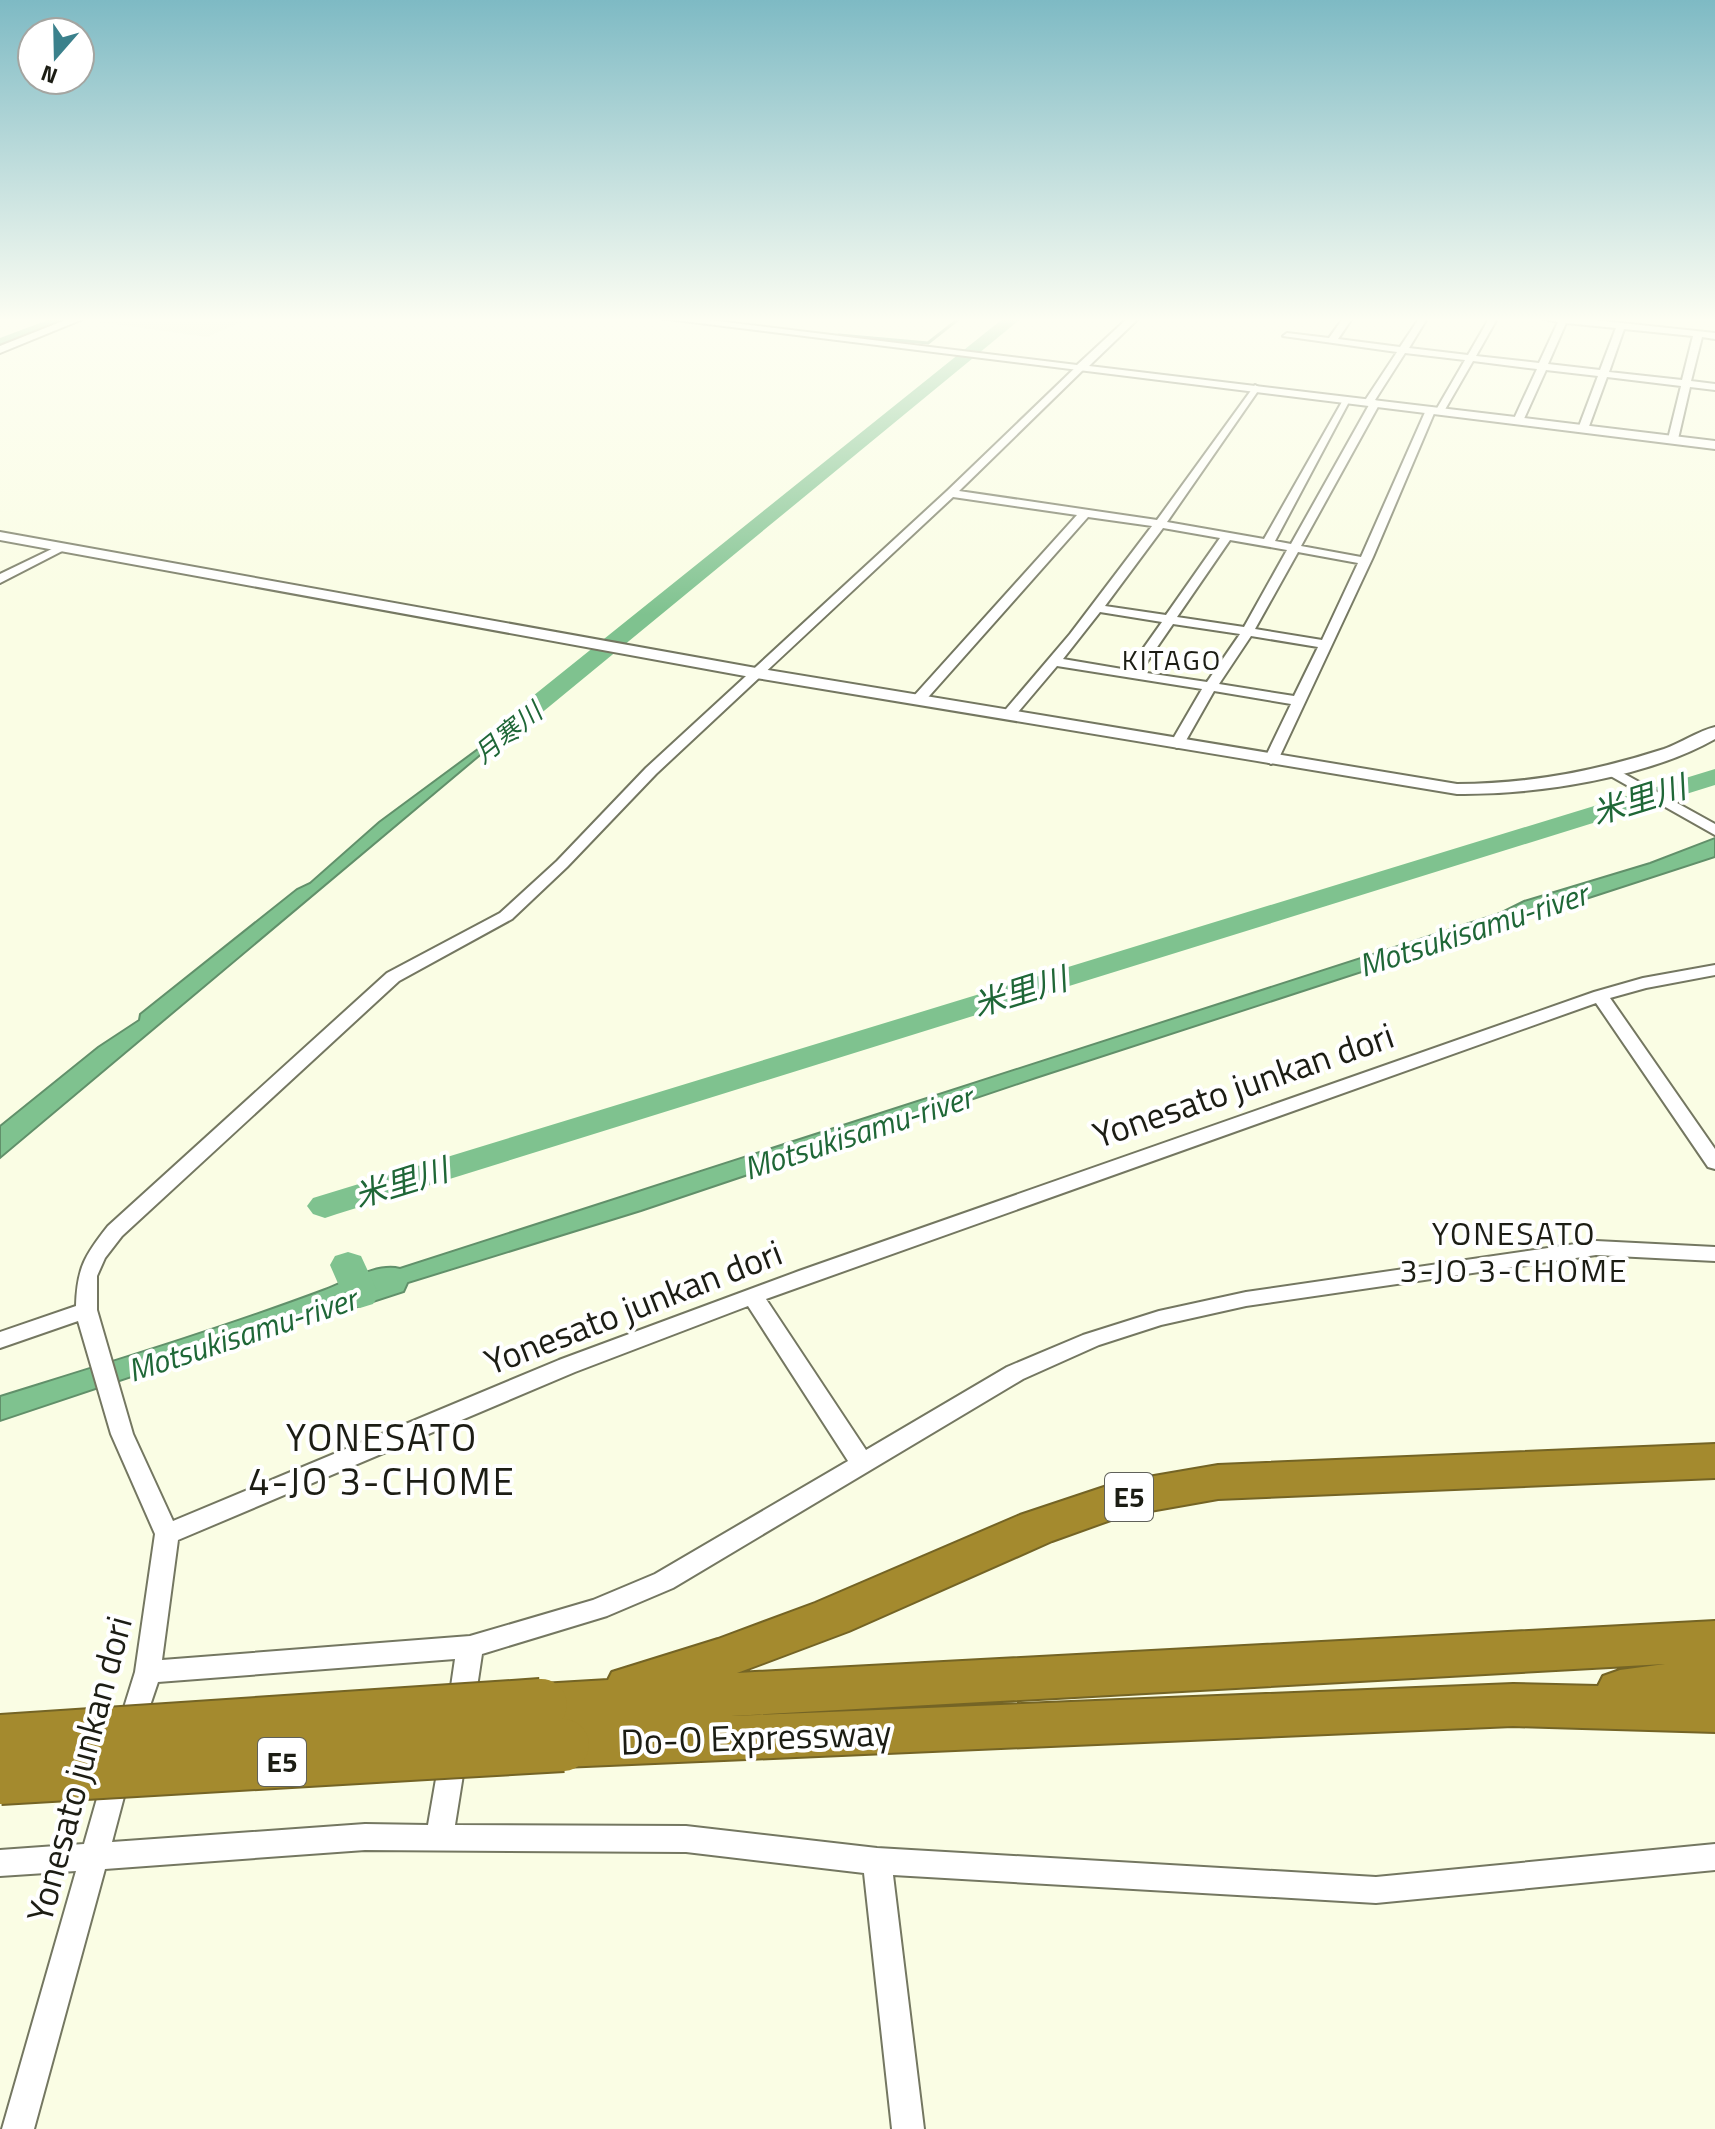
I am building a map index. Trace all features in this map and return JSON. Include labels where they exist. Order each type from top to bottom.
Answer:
[{"type":"highway","name":"E5","points":[[561,1718],[832,1617],[1036,1528],[1119,1499],[1218,1482],[1715,1461]]},
{"type":"highway","name":"E5","points":[[561,1718],[1715,1641]]},
{"type":"highway","points":[[1513,1705],[1715,1678]]},
{"type":"highway","name":"E5","points":[[1513,1705],[1715,1710]]},
{"type":"highway","name":"Do-O Expressway","points":[[0,1741],[561,1718],[1513,1705]]},
{"type":"highway","name":"Do-O Expressway","points":[[0,1778],[561,1718]]},
{"type":"street","points":[[167,1534],[122,1434],[89,1317],[87,1276],[96,1256],[115,1231],[393,977],[506,916],[562,864],[651,771],[1030,416]]},
{"type":"street","points":[[1008,715],[1056,662],[1160,524],[1235,416]]},
{"type":"street","points":[[1268,543],[1339,416]]},
{"type":"street","points":[[1177,744],[1297,549],[1365,416]]},
{"type":"street","points":[[1271,760],[1433,416]]},
{"type":"street","points":[[1480,416],[1715,445]]},
{"type":"street","points":[[1518,421],[1520,416]]},
{"type":"street","points":[[1583,429],[1588,416]]},
{"type":"street","points":[[1673,439],[1679,416]]},
{"type":"street","points":[[951,493],[1160,524],[1365,561]]},
{"type":"street","points":[[918,700],[1086,512]]},
{"type":"street","points":[[0,536],[756,673],[1403,782],[1490,790],[1555,784],[1612,771],[1665,754],[1715,732]]},
{"type":"street","points":[[1132,674],[1227,536]]},
{"type":"street","points":[[0,579],[62,548]]},
{"type":"street","points":[[1097,608],[1326,644]]},
{"type":"street","points":[[1056,662],[1299,701]]},
{"type":"street","points":[[1612,771],[1715,830]]},
{"type":"street","name":"Yonesato junkan dori","points":[[18,2129],[91,1858],[148,1672],[167,1534],[567,1366],[753,1296],[1600,996],[1643,983],[1715,970]]},
{"type":"street","points":[[1600,996],[1715,1163]]},
{"type":"street","points":[[148,1672],[470,1647],[598,1609],[664,1581],[1015,1373],[1091,1340],[1159,1318],[1246,1299],[1596,1248],[1715,1254]]},
{"type":"street","points":[[753,1296],[861,1462]]},
{"type":"street","points":[[0,1340],[89,1317]]},
{"type":"street","points":[[440,1835],[470,1647]]},
{"type":"street","points":[[0,1863],[365,1837],[440,1835],[686,1839],[877,1861],[1376,1890],[1715,1857]]},
{"type":"street","points":[[877,1861],[908,2129]]},
{"type":"water","points":[[559,689],[0,1158],[0,1126],[98,1047],[139,1020],[140,1014],[297,889],[310,883],[379,822]]},
{"type":"water","name":"Motsukisamu-river","points":[[1715,838],[1715,857],[1036,1078],[641,1211],[408,1283],[404,1292],[327,1317],[305,1319],[0,1421],[0,1396],[244,1318],[372,1270],[400,1268],[1500,913],[1524,901],[1650,863]]},
{"type":"waterway","name":"月寒川","points":[[502,733],[892,416]]},
{"type":"waterway","name":"米里川","points":[[325,1206],[1715,777]]},
{"type":"waterway","name":"米里川","points":[[348,1265],[360,1295]]},
{"type":"district","name":"KITAGO","points":[[1172,660]]},
{"type":"district","name":"YONESATO 3-JO 3-CHOME","points":[[1514,1252]]},
{"type":"district","name":"YONESATO 4-JO 3-CHOME","points":[[382,1460]]}]
